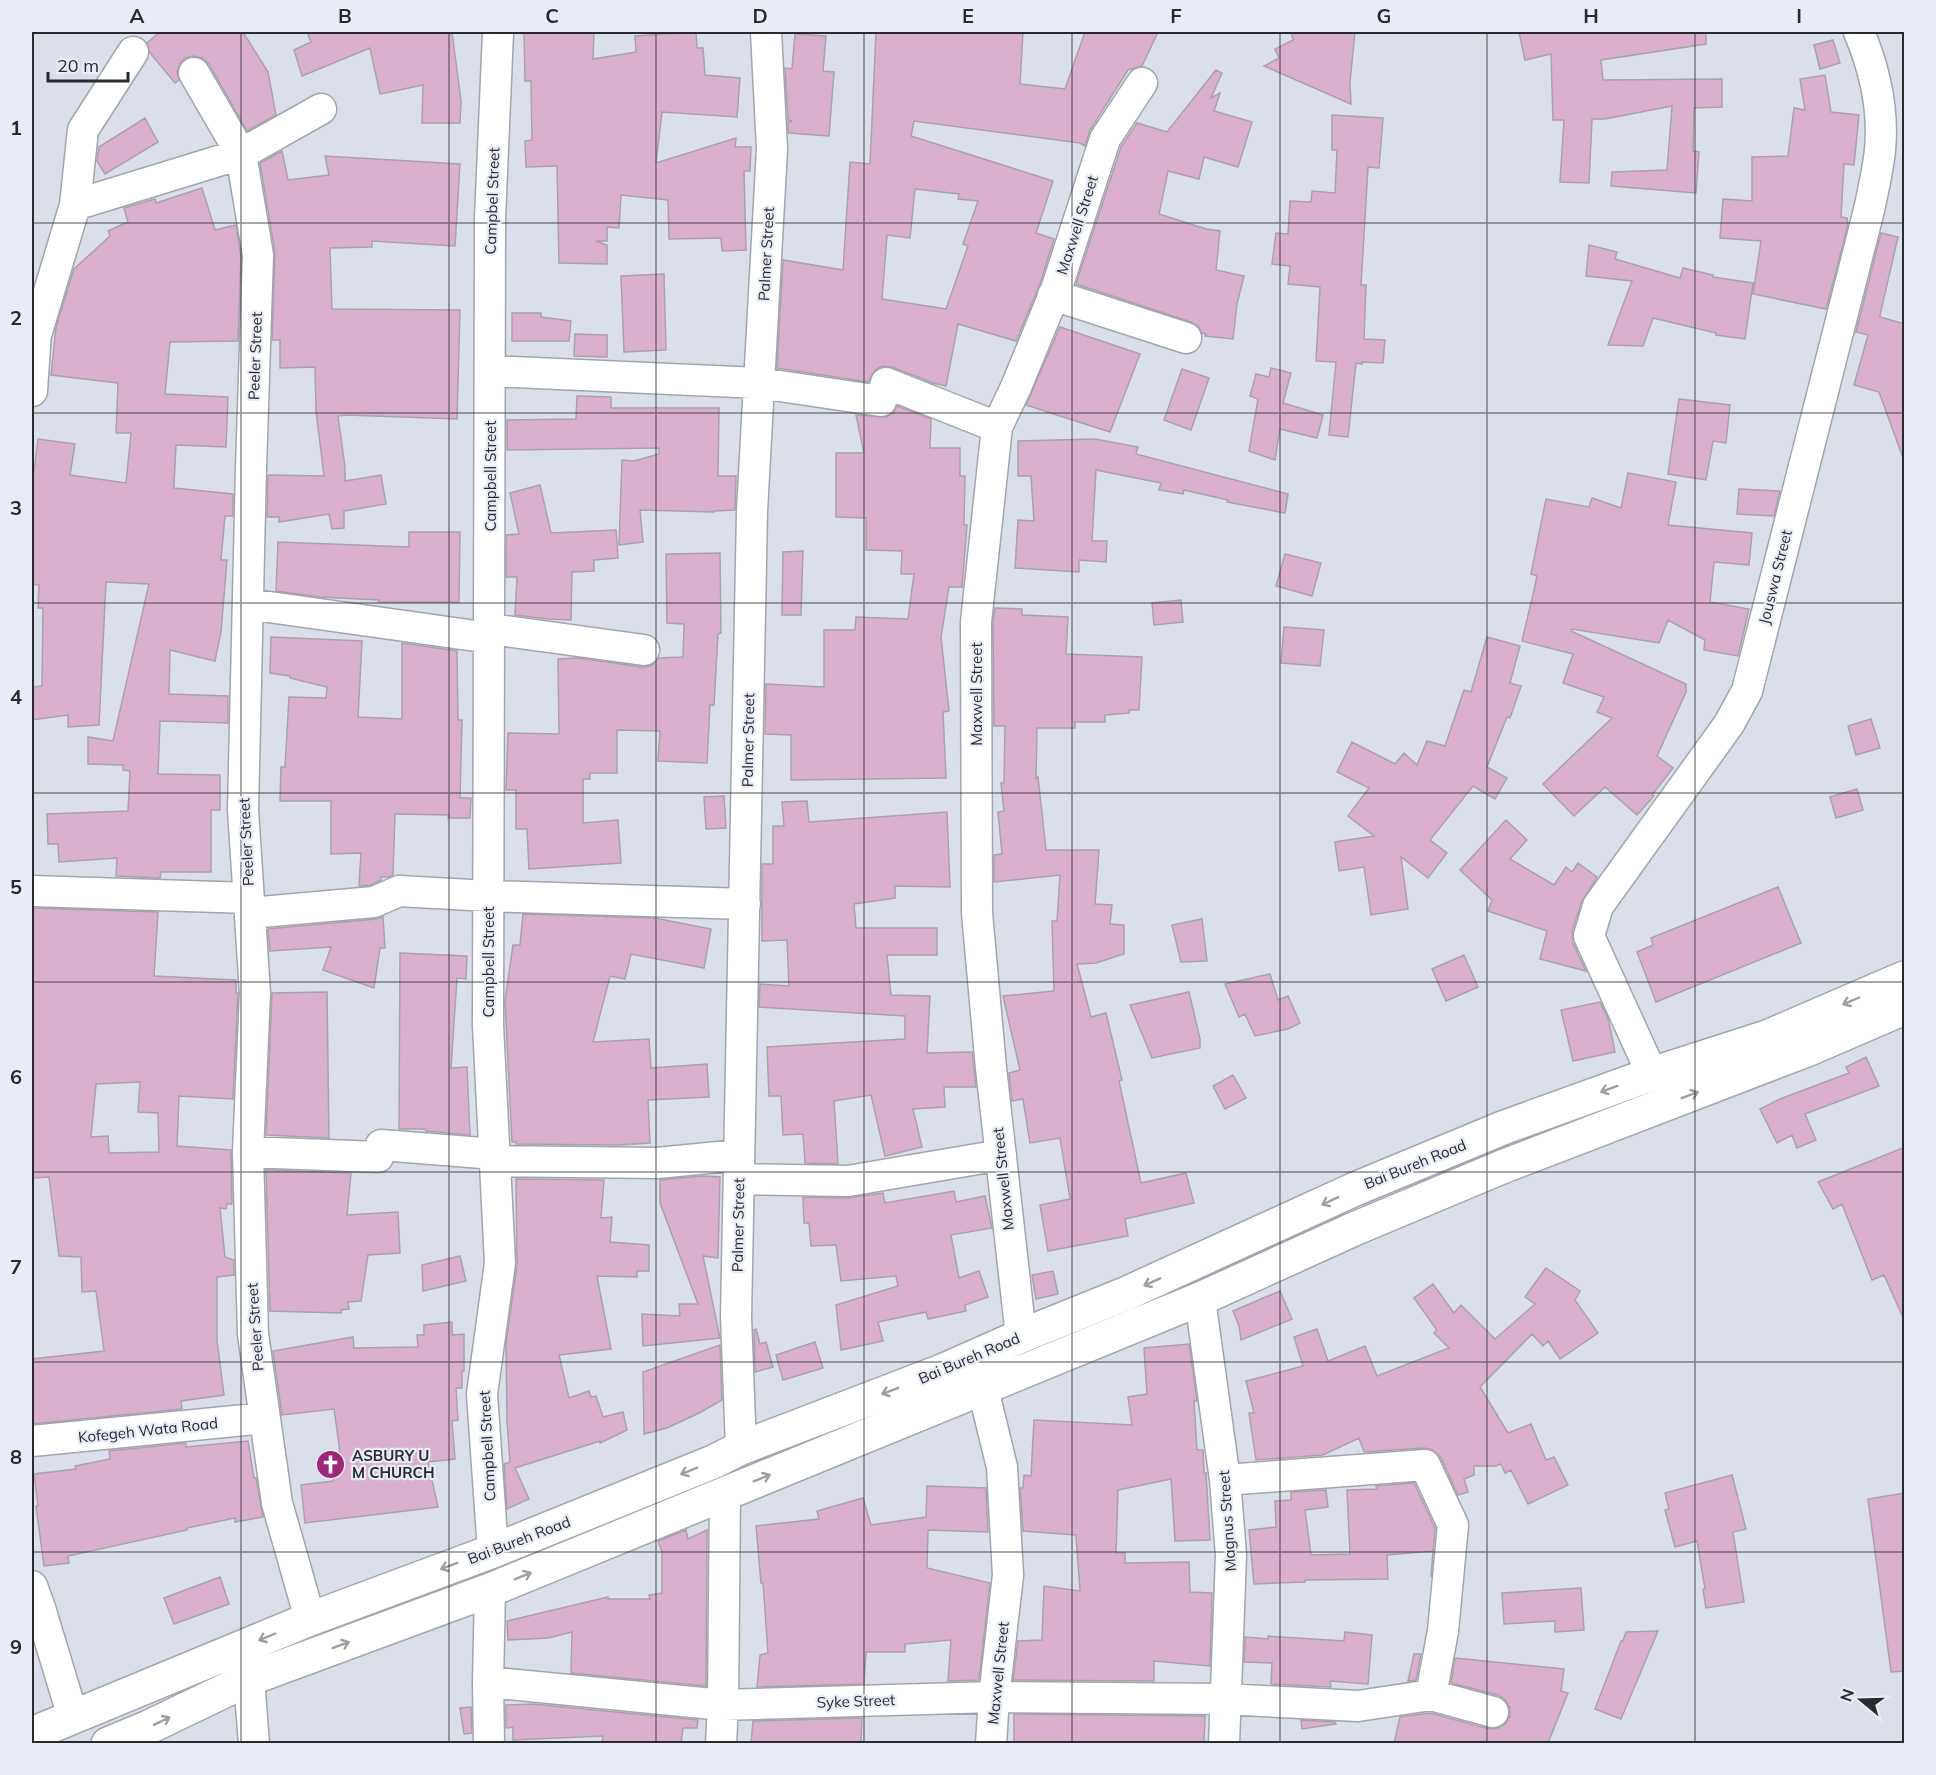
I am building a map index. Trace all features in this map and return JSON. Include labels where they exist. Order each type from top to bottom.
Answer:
[{"type":"highway","name":"Bai Bureh Road","points":[[32,1734],[310,1619],[493,1551],[713,1462],[741,1448],[942,1371],[1125,1294],[1355,1188],[1505,1126],[1652,1074],[1767,1037],[1905,978]]},
{"type":"highway","points":[[108,1743],[149,1727],[249,1679],[490,1590],[1200,1299],[1354,1229],[1502,1167],[1809,1049],[1905,1008]]},
{"type":"street","name":"Campbel Street","points":[[490,371],[490,219],[498,32]]},
{"type":"street","name":"Palmer Street","points":[[741,1448],[736,1317],[752,511],[772,149],[766,32]]},
{"type":"street","name":"Jouswa Street","points":[[1652,1074],[1589,936],[1598,906],[1729,724],[1747,691],[1869,210],[1880,150],[1881,101],[1871,60],[1859,32]]},
{"type":"street","points":[[32,391],[34,332],[75,206],[83,130],[133,52]]},
{"type":"street","name":"Peeler Street","points":[[194,73],[241,154],[258,255],[243,810],[255,993],[248,1152],[253,1334],[277,1503],[310,1619]]},
{"type":"street","name":"Maxwell Street","points":[[1021,1336],[977,914],[976,622],[997,428],[1053,296],[1105,139],[1142,82]]},
{"type":"street","points":[[75,206],[241,154],[321,109]]},
{"type":"street","points":[[1053,296],[1186,338]]},
{"type":"street","points":[[490,371],[759,383],[881,401],[886,383],[997,428]]},
{"type":"street","name":"Campbell Street","points":[[490,371],[488,1025],[500,1263],[482,1394],[493,1551]]},
{"type":"street","points":[[248,604],[490,634],[644,650]]},
{"type":"street","points":[[32,891],[249,905],[374,902],[399,891],[744,904]]},
{"type":"street","points":[[248,1152],[378,1158],[381,1145],[495,1158],[739,1167],[848,1181],[1001,1155]]},
{"type":"street","name":"Magnus Street","points":[[1200,1299],[1225,1480],[1231,1555],[1224,1743]]},
{"type":"street","name":"Maxwell Street","points":[[983,1389],[1002,1467],[1008,1575],[991,1743]]},
{"type":"street","name":"Kofegeh Wata Road","points":[[32,1441],[265,1418]]},
{"type":"street","points":[[1225,1480],[1425,1465],[1453,1525],[1443,1631],[1431,1695],[1493,1712]]},
{"type":"street","points":[[720,1743],[723,1705],[725,1492]]},
{"type":"street","points":[[489,1743],[490,1590]]},
{"type":"street","points":[[34,1602],[73,1717]]},
{"type":"street","points":[[249,1679],[254,1743]]},
{"type":"street","name":"Syke Street","points":[[488,1682],[723,1705],[994,1697],[1225,1699],[1358,1706],[1431,1695]]},
{"type":"building","points":[[160,32],[243,32],[268,72],[276,115],[247,131],[209,64],[202,58],[193,56],[185,58],[179,65],[177,72],[179,80],[175,83],[150,53],[147,43]]},
{"type":"building","points":[[307,32],[452,32],[461,101],[460,123],[422,123],[423,85],[380,94],[370,48],[302,76],[294,50],[311,42]]},
{"type":"building","points":[[524,32],[594,32],[593,59],[636,52],[635,36],[696,32],[697,48],[703,48],[705,75],[740,78],[737,117],[662,112],[656,163],[736,138],[735,147],[751,147],[750,171],[744,171],[746,250],[722,251],[721,238],[669,239],[668,200],[621,195],[619,228],[607,227],[607,241],[596,241],[607,245],[607,264],[559,263],[557,166],[526,167],[525,141],[532,140],[531,81],[525,81]]},
{"type":"building","points":[[876,32],[1023,32],[1020,84],[1065,89],[1085,32],[1158,32],[1142,66],[1128,70],[1090,130],[1085,146],[1080,143],[914,121],[911,136],[1053,181],[1036,233],[1054,239],[1040,284],[1016,341],[958,324],[946,386],[892,367],[882,366],[875,370],[868,382],[777,368],[783,260],[843,270],[850,162],[870,164]],"holes":[[[915,189],[959,194],[958,199],[978,201],[963,244],[968,246],[946,309],[882,299],[887,235],[910,238]]]},
{"type":"building","points":[[1291,32],[1355,32],[1350,82],[1351,104],[1264,66],[1279,58],[1275,49],[1293,40]]},
{"type":"building","points":[[1519,32],[1706,32],[1706,44],[1601,60],[1603,80],[1722,79],[1722,107],[1694,108],[1693,151],[1699,152],[1696,193],[1611,186],[1612,172],[1667,170],[1672,106],[1605,119],[1592,119],[1589,183],[1560,182],[1564,120],[1553,120],[1551,54],[1525,60]]},
{"type":"building","points":[[795,34],[826,36],[823,71],[834,72],[829,136],[788,133],[788,122],[792,121],[788,120],[785,68],[792,69]]},
{"type":"building","points":[[1833,40],[1840,63],[1820,69],[1814,45]]},
{"type":"building","points":[[1216,70],[1222,73],[1211,98],[1220,93],[1214,111],[1252,122],[1238,167],[1204,157],[1199,179],[1168,171],[1159,214],[1206,229],[1220,231],[1216,270],[1244,276],[1237,304],[1233,339],[1205,336],[1206,334],[1202,333],[1198,326],[1191,322],[1076,284],[1121,147],[1137,123],[1167,132]]},
{"type":"building","points":[[1825,75],[1831,112],[1859,115],[1854,165],[1844,164],[1841,217],[1847,218],[1848,225],[1826,309],[1753,294],[1761,241],[1720,238],[1723,199],[1752,201],[1752,157],[1788,156],[1794,108],[1805,110],[1800,79]]},
{"type":"building","points":[[1332,115],[1383,118],[1379,168],[1368,167],[1361,285],[1366,285],[1364,339],[1385,340],[1383,363],[1356,363],[1348,437],[1329,435],[1336,362],[1316,361],[1320,287],[1288,284],[1290,266],[1272,264],[1276,233],[1288,234],[1290,201],[1311,202],[1312,191],[1335,193],[1337,150],[1332,150]]},
{"type":"building","points":[[145,118],[158,142],[105,174],[97,161],[99,147]]},
{"type":"building","points":[[282,151],[288,180],[329,175],[325,156],[460,164],[455,246],[372,241],[372,247],[330,248],[332,309],[460,310],[457,419],[338,416],[345,481],[381,475],[386,504],[344,511],[344,528],[332,529],[329,514],[279,522],[279,517],[267,517],[268,475],[324,476],[316,411],[315,367],[280,368],[280,340],[272,340],[275,252],[260,163]]},
{"type":"building","points":[[202,188],[215,230],[236,225],[241,256],[238,341],[170,342],[165,394],[228,397],[226,447],[176,445],[174,488],[233,494],[233,516],[225,516],[221,560],[227,560],[221,632],[215,661],[170,650],[169,694],[228,696],[228,723],[160,721],[158,774],[220,775],[220,810],[211,810],[211,872],[161,872],[160,878],[116,876],[117,858],[59,862],[58,844],[48,844],[47,814],[128,811],[130,771],[123,770],[123,765],[88,764],[88,737],[113,741],[149,584],[106,582],[99,725],[68,727],[68,715],[32,720],[32,687],[42,686],[43,608],[38,608],[39,585],[32,584],[32,487],[38,439],[75,444],[70,475],[126,483],[131,433],[116,433],[118,383],[51,375],[56,327],[74,269],[110,236],[108,231],[128,222],[124,208],[155,199],[156,203]]},
{"type":"building","points":[[1881,233],[1898,237],[1880,317],[1905,324],[1905,454],[1902,455],[1879,392],[1854,385],[1868,335],[1856,332]]},
{"type":"building","points":[[1589,245],[1617,252],[1615,259],[1680,278],[1683,268],[1713,275],[1713,277],[1753,283],[1745,339],[1716,335],[1716,333],[1653,318],[1643,346],[1608,345],[1632,281],[1586,276]]},
{"type":"building","points":[[664,274],[666,350],[624,352],[621,276]]},
{"type":"building","points":[[512,313],[541,313],[541,317],[571,321],[569,341],[512,341]]},
{"type":"building","points":[[1060,327],[1140,354],[1110,432],[1026,405]]},
{"type":"building","points":[[575,334],[607,335],[607,357],[574,356]]},
{"type":"building","points":[[1271,368],[1291,373],[1283,403],[1323,415],[1317,438],[1280,429],[1275,460],[1249,451],[1258,399],[1250,396],[1256,374],[1269,377]]},
{"type":"building","points":[[1182,369],[1209,378],[1191,430],[1164,420]]},
{"type":"building","points":[[577,396],[611,397],[611,408],[719,408],[718,476],[736,476],[735,510],[714,512],[640,510],[643,542],[619,545],[622,460],[634,461],[659,454],[659,448],[507,450],[507,420],[576,419]]},
{"type":"building","points":[[1679,399],[1730,405],[1726,443],[1713,441],[1706,480],[1668,474]]},
{"type":"building","points":[[897,406],[931,419],[930,448],[960,448],[960,476],[965,476],[964,525],[967,525],[962,587],[949,587],[941,637],[949,711],[943,712],[946,778],[791,780],[791,735],[765,734],[766,684],[824,687],[824,630],[855,630],[856,617],[908,619],[914,574],[901,574],[902,551],[866,550],[866,518],[836,517],[836,453],[864,453],[856,415],[886,417],[893,413]]},
{"type":"building","points":[[1095,439],[1138,447],[1136,454],[1288,494],[1285,513],[1227,502],[1228,500],[1184,490],[1183,494],[1159,490],[1161,483],[1096,470],[1092,541],[1107,541],[1106,562],[1079,560],[1079,572],[1015,568],[1018,520],[1034,521],[1031,476],[1018,476],[1018,441]]},
{"type":"building","points":[[1628,473],[1676,482],[1668,525],[1752,533],[1749,565],[1714,562],[1710,602],[1749,609],[1738,656],[1704,650],[1705,640],[1668,620],[1659,643],[1572,629],[1571,631],[1686,684],[1686,692],[1657,756],[1673,768],[1652,795],[1654,796],[1637,815],[1605,787],[1574,816],[1543,784],[1612,718],[1597,712],[1604,697],[1563,683],[1573,654],[1522,641],[1537,576],[1531,574],[1546,499],[1589,507],[1592,498],[1621,508]]},
{"type":"building","points":[[540,485],[551,533],[616,530],[618,558],[594,560],[594,571],[572,572],[571,620],[515,615],[517,577],[506,577],[506,535],[519,534],[510,493]]},
{"type":"building","points":[[1739,489],[1780,491],[1774,516],[1737,514]]},
{"type":"building","points":[[409,532],[460,532],[459,602],[378,602],[379,600],[320,597],[276,591],[278,542],[409,547]]},
{"type":"building","points":[[803,551],[801,615],[782,615],[783,552]]},
{"type":"building","points":[[720,553],[721,633],[718,634],[714,705],[710,705],[707,763],[658,761],[660,731],[617,730],[617,773],[590,773],[590,779],[583,779],[583,823],[618,820],[621,863],[529,869],[527,829],[516,829],[516,790],[506,790],[508,733],[559,734],[558,659],[578,658],[642,667],[651,666],[659,658],[683,657],[684,624],[667,623],[666,554]]},
{"type":"building","points":[[1285,554],[1321,563],[1312,596],[1276,586]]},
{"type":"building","points":[[1181,600],[1183,622],[1154,625],[1152,603]]},
{"type":"building","points":[[995,608],[1022,609],[1022,615],[1068,617],[1066,654],[1142,657],[1139,710],[1105,715],[1105,722],[1075,722],[1075,728],[1037,728],[1036,778],[1038,777],[1046,850],[1099,850],[1095,904],[1112,905],[1110,924],[1124,925],[1124,954],[1096,963],[1077,964],[1091,1017],[1106,1013],[1122,1080],[1119,1081],[1141,1183],[1186,1173],[1194,1203],[1125,1219],[1128,1236],[1048,1251],[1040,1205],[1070,1199],[1060,1138],[1030,1143],[1023,1099],[1012,1101],[1009,1073],[1020,1070],[1003,996],[1054,991],[1052,921],[1057,921],[1060,875],[994,882],[994,855],[1002,854],[998,812],[1004,811],[1001,783],[1004,783],[1005,726],[994,726],[993,623]]},
{"type":"building","points":[[1284,627],[1324,630],[1320,666],[1281,663]]},
{"type":"building","points":[[271,637],[362,641],[358,717],[402,719],[402,643],[457,651],[458,720],[462,720],[460,798],[471,798],[470,818],[448,818],[449,815],[395,814],[393,875],[381,877],[381,880],[370,885],[359,886],[361,853],[331,854],[331,801],[280,801],[281,767],[285,767],[289,697],[326,698],[327,687],[290,678],[290,676],[270,673]]},
{"type":"building","points":[[1487,637],[1520,646],[1510,683],[1521,686],[1510,718],[1507,717],[1487,767],[1507,778],[1495,799],[1473,786],[1430,840],[1447,853],[1428,878],[1401,857],[1408,909],[1371,915],[1364,867],[1339,871],[1335,842],[1374,836],[1348,816],[1369,788],[1337,772],[1352,742],[1395,764],[1404,753],[1417,765],[1427,741],[1445,746],[1464,690],[1471,692]]},
{"type":"building","points":[[1871,719],[1880,748],[1856,755],[1848,726]]},
{"type":"building","points":[[1857,789],[1863,810],[1836,818],[1830,797]]},
{"type":"building","points":[[724,796],[726,828],[706,829],[704,797]]},
{"type":"building","points":[[807,801],[809,822],[947,812],[950,887],[895,886],[895,898],[854,904],[856,928],[937,928],[937,955],[887,955],[891,995],[930,996],[927,1053],[972,1052],[976,1087],[944,1087],[945,1107],[913,1109],[922,1147],[885,1156],[871,1095],[834,1101],[838,1164],[805,1163],[803,1134],[783,1135],[781,1096],[769,1096],[767,1047],[905,1039],[905,1016],[759,1007],[760,984],[789,986],[787,940],[762,941],[762,864],[773,864],[773,826],[784,826],[782,802]]},
{"type":"building","points":[[1506,820],[1527,840],[1510,859],[1554,885],[1566,867],[1572,872],[1578,863],[1597,877],[1582,901],[1572,931],[1573,943],[1586,971],[1540,959],[1547,931],[1488,911],[1492,900],[1460,870]]},
{"type":"building","points":[[1778,887],[1801,943],[1656,1002],[1637,952],[1653,945],[1651,938]]},
{"type":"building","points":[[32,908],[158,912],[154,976],[236,980],[236,993],[238,993],[233,1099],[179,1096],[177,1146],[231,1150],[232,1204],[227,1204],[226,1209],[220,1208],[225,1257],[234,1260],[234,1275],[217,1277],[217,1340],[224,1395],[181,1401],[182,1409],[32,1424],[32,1359],[104,1351],[96,1291],[82,1292],[81,1257],[59,1256],[49,1177],[32,1178]],"holes":[[[140,1082],[138,1112],[158,1113],[159,1152],[109,1153],[108,1136],[91,1137],[96,1084]]]},
{"type":"building","points":[[523,914],[655,918],[711,929],[704,968],[631,954],[625,979],[610,976],[593,1042],[649,1039],[651,1068],[707,1064],[709,1097],[648,1100],[650,1143],[618,1145],[516,1144],[512,1142],[505,1001],[513,945],[520,945]]},
{"type":"building","points":[[383,917],[385,948],[380,948],[374,988],[323,970],[331,947],[270,951],[268,929]]},
{"type":"building","points":[[1202,919],[1207,961],[1181,962],[1172,925]]},
{"type":"building","points":[[400,953],[467,956],[466,979],[457,978],[451,1068],[467,1067],[470,1135],[426,1131],[425,1129],[399,1129]]},
{"type":"building","points":[[1464,955],[1478,987],[1446,1001],[1432,969]]},
{"type":"building","points":[[1270,974],[1278,1000],[1288,996],[1300,1023],[1288,1029],[1255,1036],[1245,1014],[1239,1017],[1225,984]]},
{"type":"building","points":[[327,992],[329,1138],[266,1135],[272,993]]},
{"type":"building","points":[[1189,992],[1200,1048],[1152,1058],[1130,1005]]},
{"type":"building","points":[[1600,1002],[1608,1018],[1615,1052],[1573,1061],[1561,1010]]},
{"type":"building","points":[[1866,1057],[1879,1086],[1805,1114],[1816,1140],[1797,1148],[1792,1135],[1777,1143],[1760,1109],[1849,1073],[1846,1067]]},
{"type":"building","points":[[1233,1075],[1246,1098],[1225,1109],[1213,1086]]},
{"type":"building","points":[[1905,1147],[1905,1322],[1884,1275],[1872,1280],[1842,1204],[1833,1209],[1818,1182]]},
{"type":"building","points":[[266,1170],[351,1173],[347,1215],[398,1212],[400,1253],[368,1255],[361,1301],[348,1302],[349,1309],[341,1310],[341,1313],[270,1311]]},
{"type":"building","points":[[702,1176],[720,1177],[718,1258],[703,1256],[720,1338],[643,1346],[642,1314],[680,1316],[679,1304],[698,1304],[660,1203],[660,1180]]},
{"type":"building","points":[[516,1179],[604,1180],[601,1218],[612,1217],[610,1242],[649,1245],[649,1271],[637,1271],[637,1277],[597,1276],[611,1349],[559,1355],[569,1398],[589,1391],[591,1397],[596,1396],[603,1417],[623,1412],[627,1430],[600,1443],[600,1441],[515,1468],[529,1499],[507,1509],[504,1464],[510,1462],[506,1343],[517,1265]]},
{"type":"building","points":[[954,1191],[956,1202],[985,1196],[992,1228],[951,1235],[959,1278],[979,1271],[988,1297],[965,1305],[966,1311],[928,1319],[926,1312],[878,1322],[883,1341],[841,1350],[836,1305],[898,1286],[896,1276],[841,1281],[836,1245],[811,1246],[809,1223],[804,1223],[803,1197],[848,1198],[883,1193],[885,1203]]},
{"type":"building","points":[[460,1256],[466,1281],[423,1291],[422,1265]]},
{"type":"building","points":[[1546,1268],[1580,1291],[1575,1300],[1598,1333],[1560,1359],[1548,1341],[1543,1346],[1532,1334],[1480,1387],[1508,1433],[1531,1424],[1546,1460],[1554,1457],[1568,1485],[1528,1504],[1511,1470],[1505,1473],[1501,1464],[1474,1466],[1474,1475],[1464,1479],[1468,1492],[1458,1495],[1441,1458],[1433,1450],[1424,1448],[1364,1452],[1359,1438],[1323,1455],[1256,1460],[1249,1413],[1254,1413],[1246,1381],[1303,1366],[1294,1337],[1317,1329],[1328,1361],[1365,1346],[1377,1376],[1449,1348],[1434,1333],[1437,1330],[1414,1298],[1433,1284],[1454,1313],[1461,1305],[1495,1339],[1535,1304],[1525,1297]]},
{"type":"building","points":[[1053,1271],[1058,1294],[1036,1299],[1032,1275]]},
{"type":"building","points":[[1280,1291],[1292,1319],[1241,1340],[1233,1311]]},
{"type":"building","points":[[452,1322],[452,1335],[464,1334],[464,1371],[462,1371],[462,1388],[456,1388],[458,1420],[452,1421],[455,1459],[428,1462],[438,1507],[305,1523],[301,1485],[333,1481],[330,1453],[340,1452],[334,1409],[282,1415],[273,1351],[353,1337],[354,1348],[418,1347],[417,1335],[424,1335],[424,1325]]},
{"type":"building","points":[[756,1329],[760,1344],[766,1342],[773,1367],[755,1372],[754,1330]]},
{"type":"building","points":[[815,1342],[823,1368],[783,1380],[776,1355]]},
{"type":"building","points":[[1189,1344],[1197,1401],[1194,1401],[1197,1450],[1203,1450],[1210,1540],[1175,1541],[1171,1479],[1118,1490],[1116,1553],[1125,1553],[1125,1563],[1189,1562],[1190,1592],[1212,1593],[1210,1666],[1154,1661],[1154,1681],[1013,1680],[1018,1641],[1042,1640],[1044,1586],[1080,1591],[1076,1535],[1023,1531],[1020,1488],[1023,1488],[1024,1475],[1031,1476],[1034,1420],[1132,1425],[1128,1397],[1147,1394],[1144,1348]]},
{"type":"building","points":[[720,1345],[722,1400],[667,1428],[644,1434],[643,1372]]},
{"type":"building","points":[[248,1441],[263,1517],[235,1522],[235,1518],[187,1528],[187,1530],[68,1556],[69,1563],[44,1566],[34,1474],[76,1469],[75,1466],[110,1459],[109,1451],[186,1443],[186,1447]]},
{"type":"building","points":[[1732,1475],[1746,1529],[1733,1532],[1744,1602],[1706,1608],[1697,1541],[1675,1547],[1665,1510],[1669,1509],[1665,1493]]},
{"type":"building","points":[[1414,1483],[1435,1528],[1431,1577],[1433,1551],[1387,1555],[1388,1579],[1305,1580],[1305,1582],[1254,1584],[1249,1530],[1276,1527],[1275,1501],[1291,1500],[1291,1492],[1326,1490],[1328,1507],[1305,1510],[1311,1555],[1350,1554],[1347,1490],[1377,1489],[1376,1486]]},
{"type":"building","points":[[927,1486],[986,1488],[988,1532],[928,1530],[927,1568],[990,1583],[979,1680],[948,1681],[951,1640],[905,1644],[905,1652],[866,1652],[864,1684],[757,1687],[760,1655],[768,1653],[756,1526],[819,1519],[817,1511],[863,1498],[871,1525],[926,1517]]},
{"type":"building","points":[[1905,1493],[1905,1671],[1891,1672],[1868,1499]]},
{"type":"building","points":[[686,1530],[688,1539],[707,1530],[706,1686],[571,1673],[572,1632],[548,1638],[508,1640],[507,1621],[608,1597],[608,1599],[650,1599],[649,1595],[662,1593],[662,1552],[658,1541]]},
{"type":"building","points":[[220,1577],[229,1604],[174,1624],[164,1598]]},
{"type":"building","points":[[1581,1588],[1584,1630],[1555,1632],[1555,1621],[1504,1624],[1502,1593]]},
{"type":"building","points":[[1658,1631],[1621,1719],[1595,1709],[1626,1632]]},
{"type":"building","points":[[1345,1632],[1372,1635],[1368,1684],[1330,1681],[1331,1687],[1271,1684],[1272,1663],[1244,1662],[1245,1637],[1268,1639],[1268,1636],[1344,1641]]},
{"type":"building","points":[[1414,1654],[1421,1654],[1416,1680],[1408,1681]]},
{"type":"building","points":[[1455,1658],[1564,1669],[1561,1691],[1568,1693],[1548,1743],[1394,1743],[1400,1717],[1430,1713],[1489,1729],[1505,1724],[1510,1716],[1510,1708],[1505,1700],[1498,1695],[1451,1683]]},
{"type":"building","points":[[533,1704],[698,1720],[697,1728],[683,1728],[681,1743],[602,1743],[603,1736],[513,1740],[513,1727],[506,1728],[506,1705]]},
{"type":"building","points":[[471,1707],[472,1733],[464,1734],[460,1708]]},
{"type":"building","points":[[1014,1714],[1205,1716],[1204,1743],[1014,1743]]},
{"type":"building","points":[[862,1718],[861,1743],[751,1743],[753,1721]]},
{"type":"building","points":[[1301,1720],[1335,1722],[1336,1724],[1302,1729]]},
{"type":"place","name":"ASBURY U M CHURCH","points":[[331,1464]]}]
